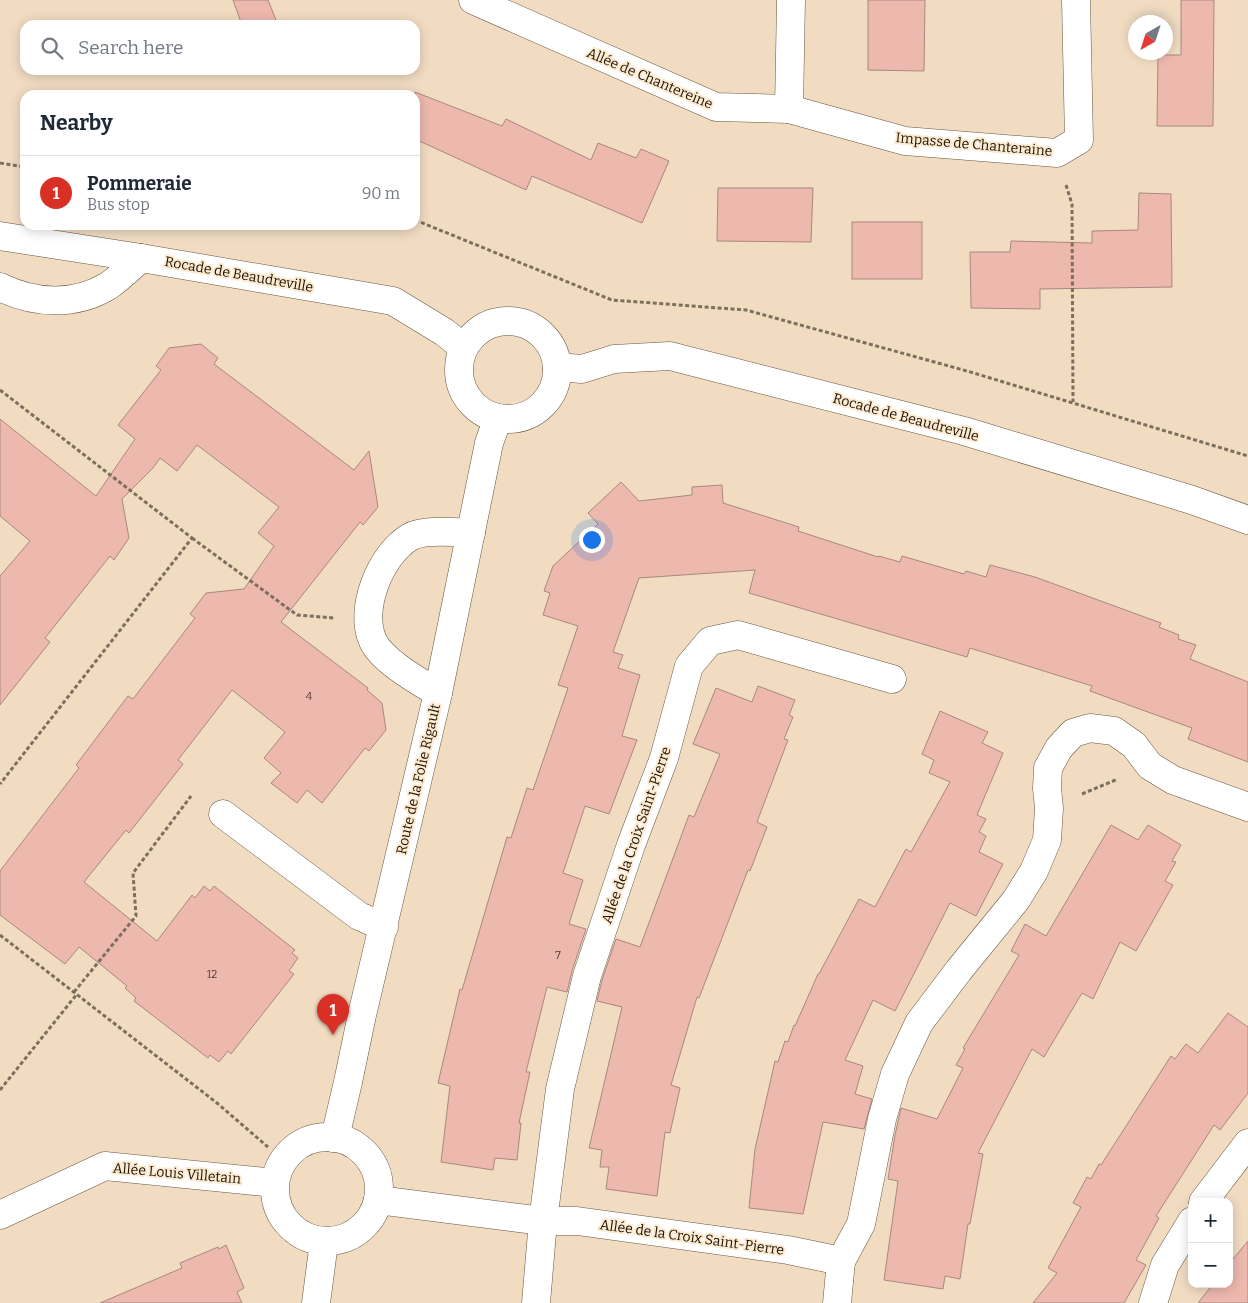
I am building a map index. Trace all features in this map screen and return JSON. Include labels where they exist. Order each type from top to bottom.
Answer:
[{"type":"street","name":"Allée de Chantereine","points":[[474,0],[716,108],[789,109]]},
{"type":"street","points":[[789,109],[791,0]]},
{"type":"street","name":"Impasse de Chanteraine","points":[[789,109],[905,141],[1056,153],[1079,140],[1076,0]]},
{"type":"street","name":"Rocade de Beaudreville","points":[[0,236],[393,301],[444,332],[464,348]]},
{"type":"street","points":[[0,287],[10,292],[44,301],[80,298],[109,285],[141,258]]},
{"type":"street","points":[[498,322],[515,322],[531,327],[544,337],[553,351],[557,367],[556,382],[550,396],[540,407],[528,415],[514,419],[498,418],[483,412],[472,402],[464,392],[460,381],[459,369],[464,348],[470,339],[483,328],[498,322]]},
{"type":"street","name":"Rocade de Beaudreville","points":[[557,367],[582,369],[614,359],[670,356],[964,431],[1192,500],[1248,520]]},
{"type":"street","name":"Route de la Folie Rigault","points":[[333,1138],[337,1129],[438,693],[489,443],[498,418]]},
{"type":"street","points":[[438,693],[389,661],[373,642],[369,622],[370,596],[381,569],[395,549],[411,536],[436,532],[471,533]]},
{"type":"street","name":"Allée de la Croix Saint-Pierre","points":[[536,1303],[543,1221],[560,1089],[587,976],[631,845],[664,758],[689,666],[710,641],[738,635],[892,679]]},
{"type":"street","points":[[837,1303],[841,1261],[861,1224],[882,1119],[894,1074],[919,1023],[1016,900],[1034,871],[1048,840],[1048,768],[1059,748],[1072,733],[1090,728],[1114,731],[1134,745],[1150,766],[1173,780],[1248,807]]},
{"type":"street","points":[[223,814],[359,916],[384,927]]},
{"type":"street","points":[[333,1138],[349,1142],[362,1151],[372,1164],[378,1179],[378,1200],[375,1210],[366,1224],[354,1234],[340,1240],[324,1242],[295,1232],[277,1208],[274,1192],[279,1171],[295,1148],[304,1142],[314,1139],[333,1138]]},
{"type":"street","points":[[1206,1198],[1248,1143]]},
{"type":"street","name":"Allée Louis Villetain","points":[[0,1215],[105,1166],[279,1171]]},
{"type":"street","name":"Allée de la Croix Saint-Pierre","points":[[378,1200],[543,1221],[577,1221],[788,1250],[841,1261]]},
{"type":"street","points":[[1152,1303],[1165,1265],[1188,1228]]},
{"type":"street","points":[[316,1303],[324,1242]]},
{"type":"path","points":[[1056,153],[1072,204],[1073,402]]},
{"type":"path","points":[[0,164],[20,166]]},
{"type":"path","points":[[420,222],[612,300],[746,310],[967,371],[1248,456]]},
{"type":"path","points":[[0,390],[192,538],[297,614],[369,622]]},
{"type":"path","points":[[0,784],[192,538]]},
{"type":"path","points":[[1049,808],[1150,766]]},
{"type":"path","points":[[0,1090],[136,916],[133,873],[195,790],[223,814]]},
{"type":"path","points":[[0,934],[218,1102],[279,1171]]},
{"type":"building","points":[[233,0],[268,0],[276,20],[240,20]]},
{"type":"building","points":[[868,0],[925,0],[924,71],[868,70]]},
{"type":"building","points":[[1181,0],[1214,0],[1213,126],[1157,126],[1158,60],[1173,60],[1173,55],[1181,55]]},
{"type":"building","points":[[420,94],[502,126],[506,119],[591,160],[598,143],[636,158],[641,149],[669,161],[642,223],[532,176],[526,190],[420,141]]},
{"type":"building","points":[[718,188],[813,188],[811,242],[717,241]]},
{"type":"building","points":[[1139,193],[1171,194],[1172,287],[1040,289],[1040,309],[971,308],[970,252],[1010,252],[1011,241],[1092,243],[1092,231],[1138,230]]},
{"type":"building","points":[[852,222],[922,222],[922,279],[852,279]]},
{"type":"building","points":[[201,344],[218,358],[214,364],[354,470],[369,451],[378,507],[363,525],[360,522],[281,622],[368,688],[367,690],[382,703],[386,730],[369,751],[365,748],[322,803],[307,790],[297,803],[271,783],[281,773],[264,758],[285,732],[232,690],[178,760],[183,764],[129,833],[126,830],[84,882],[157,941],[192,895],[195,898],[204,886],[210,891],[214,886],[295,950],[292,953],[298,958],[289,971],[294,974],[231,1054],[228,1051],[219,1062],[210,1055],[208,1058],[134,1001],[136,998],[125,988],[127,986],[79,947],[65,964],[0,915],[0,871],[79,768],[76,765],[128,696],[133,699],[195,618],[190,614],[206,593],[244,589],[274,546],[258,533],[279,507],[197,445],[177,471],[160,458],[153,468],[122,499],[129,538],[114,560],[110,556],[45,638],[50,642],[0,705],[0,576],[30,541],[0,516],[0,419],[96,496],[135,439],[118,425],[161,370],[156,366],[169,348]]},
{"type":"building","points":[[621,482],[639,501],[692,495],[692,487],[722,485],[723,503],[799,527],[798,531],[878,557],[900,562],[902,556],[964,574],[966,571],[986,577],[990,565],[1035,577],[1161,623],[1159,627],[1179,635],[1178,639],[1196,645],[1190,659],[1248,682],[1248,762],[1188,739],[1192,728],[1090,691],[1092,686],[970,648],[967,657],[749,593],[755,570],[639,578],[613,652],[623,655],[618,668],[640,675],[622,736],[637,740],[609,814],[585,806],[563,873],[583,880],[569,924],[586,929],[567,992],[547,987],[526,1072],[530,1072],[519,1123],[521,1123],[517,1160],[495,1158],[493,1170],[441,1162],[450,1086],[438,1083],[460,989],[462,990],[507,837],[511,838],[527,788],[533,790],[568,688],[558,685],[578,626],[543,615],[550,593],[544,591],[553,566],[598,524],[588,513]]},
{"type":"building","points":[[758,686],[795,700],[789,715],[793,717],[784,739],[788,740],[757,822],[767,827],[750,871],[748,870],[699,998],[697,997],[671,1085],[680,1088],[670,1133],[665,1132],[657,1196],[606,1189],[609,1167],[600,1167],[602,1150],[589,1148],[622,1007],[597,1001],[602,980],[616,939],[640,947],[689,815],[694,817],[720,754],[693,744],[716,688],[752,702]]},
{"type":"building","points":[[940,711],[988,732],[982,743],[1003,753],[977,815],[986,819],[979,832],[986,836],[979,852],[1003,864],[976,916],[950,903],[895,1011],[873,1000],[845,1060],[863,1066],[855,1094],[872,1099],[864,1129],[823,1122],[803,1214],[749,1208],[755,1149],[775,1061],[778,1062],[785,1041],[788,1042],[818,974],[859,899],[875,907],[906,849],[911,852],[950,782],[929,773],[934,760],[922,754]]},
{"type":"building","points":[[1111,825],[1138,840],[1148,825],[1181,845],[1172,861],[1176,862],[1165,881],[1173,885],[1136,951],[1120,942],[1093,999],[1082,993],[1044,1057],[1032,1049],[978,1153],[983,1154],[970,1224],[968,1224],[960,1279],[945,1276],[943,1289],[884,1280],[898,1181],[888,1179],[901,1108],[937,1119],[963,1068],[956,1065],[965,1049],[963,1048],[1019,955],[1011,951],[1025,924],[1046,936]]},
{"type":"building","points":[[1228,1013],[1248,1027],[1248,1093],[1220,1130],[1214,1125],[1156,1216],[1159,1218],[1136,1260],[1146,1265],[1124,1303],[1033,1303],[1057,1273],[1048,1268],[1081,1207],[1073,1203],[1087,1177],[1091,1179],[1099,1164],[1101,1165],[1171,1056],[1175,1059],[1186,1044],[1198,1053]]},
{"type":"building","points":[[1248,1241],[1248,1303],[1198,1303],[1210,1288],[1233,1288],[1233,1259]]},
{"type":"building","points":[[226,1245],[244,1288],[237,1292],[242,1303],[100,1303],[182,1268],[180,1263]]},
{"type":"place","name":"Pommeraie","points":[[333,1035]]}]
